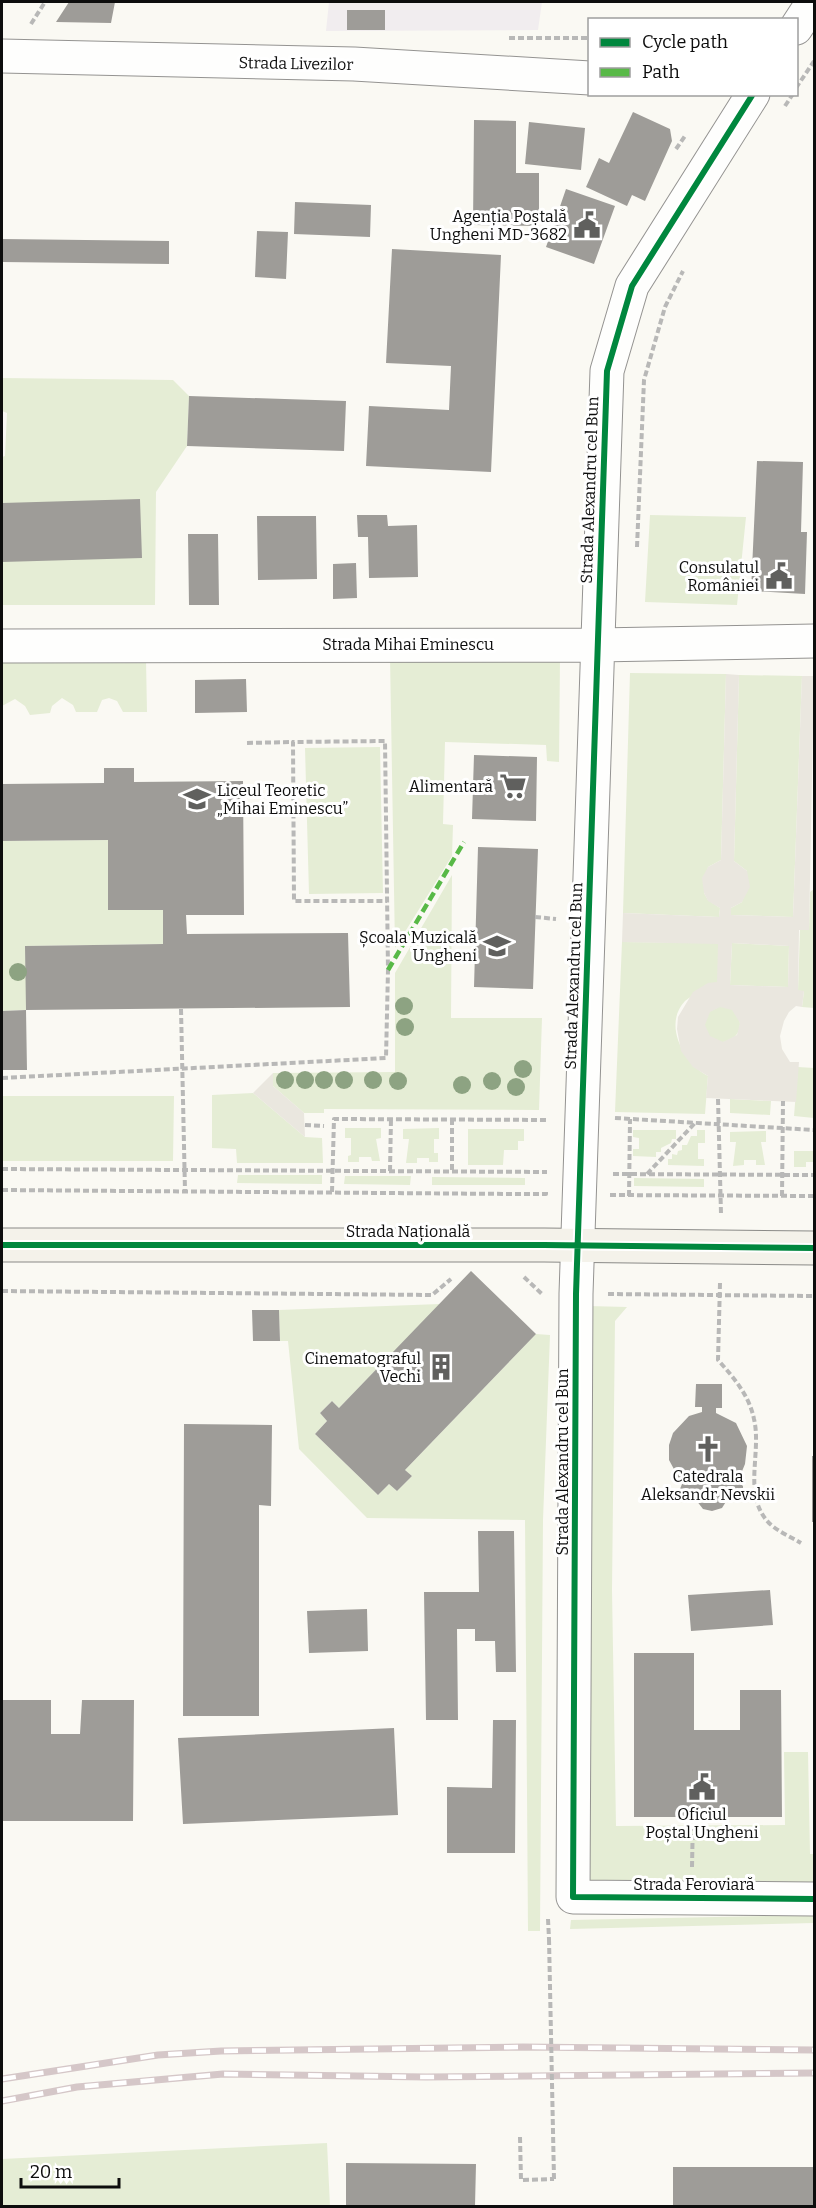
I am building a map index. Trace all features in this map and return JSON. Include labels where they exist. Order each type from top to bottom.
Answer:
[{"type":"street","points":[[798,25],[813,2]]},
{"type":"street","name":"Strada Livezilor","points":[[2,56],[354,64],[588,78]]},
{"type":"street","name":"Strada Alexandru cel Bun","points":[[573,1897],[578,1245],[607,371],[632,286],[751,96]]},
{"type":"street","name":"Strada Mihai Eminescu","points":[[2,646],[597,645],[814,641]]},
{"type":"street","name":"Strada Națională","points":[[2,1245],[578,1245],[814,1248]]},
{"type":"street","name":"Strada Feroviară","points":[[573,1897],[814,1899]]},
{"type":"path","points":[[798,85],[814,61]]},
{"type":"path","points":[[783,109],[792,96]]},
{"type":"path","points":[[637,553],[644,380],[665,307],[685,268]]},
{"type":"path","points":[[2,1078],[386,1058],[385,741],[248,742]]},
{"type":"path","points":[[293,742],[294,901],[387,901]]},
{"type":"path","points":[[536,917],[559,919]]},
{"type":"path","points":[[181,1009],[185,1191]]},
{"type":"path","points":[[718,1099],[721,1214]]},
{"type":"path","points":[[782,1196],[783,1101]]},
{"type":"path","points":[[611,1118],[814,1130]]},
{"type":"path","points":[[332,1192],[334,1119],[549,1120]]},
{"type":"path","points":[[390,1171],[391,1119]]},
{"type":"path","points":[[452,1119],[452,1172]]},
{"type":"path","points":[[629,1197],[630,1119]]},
{"type":"path","points":[[647,1174],[696,1123]]},
{"type":"path","points":[[305,1125],[324,1125]]},
{"type":"path","points":[[2,1169],[547,1172]]},
{"type":"path","points":[[610,1174],[814,1175]]},
{"type":"path","points":[[2,1190],[546,1194]]},
{"type":"path","points":[[600,1196],[814,1196]]},
{"type":"path","points":[[2,1291],[432,1295],[457,1273]]},
{"type":"path","points":[[522,1275],[543,1296],[552,1295]]},
{"type":"path","points":[[720,1283],[718,1360],[742,1388],[754,1419],[757,1445],[753,1484],[760,1506],[769,1523],[801,1543]]},
{"type":"path","points":[[605,1294],[814,1296]]},
{"type":"path","points":[[691,1898],[693,1817]]},
{"type":"path","points":[[520,2137],[521,2180],[554,2179],[549,1939]]},
{"type":"shaded area","points":[[329,2],[542,2],[538,30],[326,31]]},
{"type":"shaded area","points":[[726,674],[739,675],[734,861],[747,871],[750,887],[742,902],[731,908],[731,915],[793,917],[802,676],[814,676],[809,930],[799,930],[798,990],[804,991],[802,1007],[796,1006],[789,1012],[780,1036],[782,1049],[790,1062],[799,1062],[796,1102],[706,1098],[708,1076],[693,1067],[681,1051],[677,1029],[678,1017],[693,992],[708,983],[717,982],[718,944],[622,942],[623,913],[719,917],[720,908],[708,901],[704,893],[702,878],[708,867],[721,860]],"holes":[[[732,943],[789,946],[788,987],[730,985]],[[720,1007],[732,1010],[740,1023],[737,1035],[723,1042],[710,1036],[705,1025],[710,1012]]]},
{"type":"shaded area","points":[[273,1073],[273,1086],[304,1113],[305,1137],[253,1093]]},
{"type":"green space","points":[[2,378],[173,380],[189,396],[187,446],[156,492],[155,605],[2,605],[2,457],[5,456],[7,413],[2,411]]},
{"type":"green space","points":[[650,515],[746,517],[737,605],[645,602]]},
{"type":"green space","points":[[390,656],[560,658],[559,762],[547,761],[546,745],[445,742],[443,824],[453,825],[452,856],[395,948]]},
{"type":"green space","points":[[2,660],[146,660],[147,712],[123,712],[117,701],[109,698],[102,700],[97,712],[76,712],[73,705],[62,698],[52,706],[50,713],[30,715],[25,706],[15,699],[2,706]]},
{"type":"green space","points":[[630,673],[726,674],[721,860],[708,867],[704,893],[708,900],[720,908],[719,917],[623,913]]},
{"type":"green space","points":[[739,675],[802,676],[793,917],[731,915],[731,908],[742,902],[747,871],[734,861]]},
{"type":"green space","points":[[380,747],[383,893],[309,894],[305,748]]},
{"type":"green space","points":[[108,840],[108,910],[163,910],[163,944],[26,946],[26,1010],[2,1011],[2,841]]},
{"type":"green space","points":[[452,875],[451,1018],[542,1018],[539,1110],[324,1109],[324,1113],[304,1113],[273,1086],[273,1073],[395,1072],[395,973]]},
{"type":"green space","points":[[814,889],[814,1008],[802,1007],[804,991],[798,991],[800,930],[809,930],[810,892]]},
{"type":"green space","points":[[622,942],[718,943],[718,983],[685,1001],[678,1011],[676,1021],[679,1043],[691,1063],[708,1076],[705,1114],[615,1112]]},
{"type":"green space","points":[[732,943],[789,946],[788,987],[730,985]]},
{"type":"green space","points":[[722,1006],[735,1011],[740,1024],[735,1037],[722,1042],[709,1037],[704,1024],[709,1011]]},
{"type":"green space","points":[[798,1067],[814,1068],[814,1118],[794,1116]]},
{"type":"green space","points":[[253,1093],[305,1137],[322,1138],[323,1163],[237,1163],[236,1149],[212,1148],[212,1095]]},
{"type":"green space","points":[[2,1096],[174,1096],[173,1161],[2,1161]]},
{"type":"green space","points":[[730,1099],[771,1101],[770,1115],[730,1113]]},
{"type":"green space","points":[[345,1128],[381,1128],[381,1138],[376,1139],[380,1161],[372,1161],[371,1157],[359,1157],[359,1162],[348,1162],[348,1156],[351,1155],[351,1138],[345,1138]]},
{"type":"green space","points":[[439,1128],[439,1139],[434,1139],[434,1153],[438,1153],[438,1162],[429,1162],[429,1158],[417,1158],[417,1163],[406,1163],[409,1139],[403,1139],[403,1129]]},
{"type":"green space","points":[[468,1129],[524,1129],[524,1141],[518,1141],[518,1150],[504,1150],[503,1165],[468,1165]]},
{"type":"green space","points":[[633,1130],[676,1130],[676,1139],[672,1139],[671,1143],[661,1148],[661,1152],[656,1152],[656,1157],[633,1156],[633,1149],[639,1149],[639,1138],[633,1137]]},
{"type":"green space","points":[[697,1130],[705,1130],[705,1143],[698,1143],[698,1159],[704,1159],[704,1166],[668,1165],[668,1159],[672,1159],[672,1154],[677,1155],[678,1151],[682,1150],[682,1145],[687,1145],[691,1136],[697,1136]]},
{"type":"green space","points":[[766,1131],[766,1142],[761,1142],[765,1165],[756,1165],[756,1160],[744,1160],[744,1165],[733,1166],[736,1142],[730,1142],[730,1132]]},
{"type":"green space","points":[[794,1151],[814,1151],[814,1162],[806,1162],[806,1167],[794,1167]]},
{"type":"green space","points":[[238,1175],[322,1175],[322,1184],[237,1183]]},
{"type":"green space","points":[[345,1176],[411,1176],[410,1185],[344,1184]]},
{"type":"green space","points":[[432,1177],[525,1178],[525,1185],[432,1185]]},
{"type":"green space","points":[[634,1178],[704,1179],[704,1187],[634,1186]]},
{"type":"green space","points":[[440,1304],[339,1408],[332,1401],[320,1413],[327,1421],[315,1434],[378,1495],[389,1484],[397,1491],[412,1476],[405,1470],[536,1334],[550,1335],[543,1520],[540,1931],[528,1931],[525,1520],[367,1518],[299,1449],[288,1341],[280,1341],[279,1310]]},
{"type":"green space","points":[[588,1306],[627,1307],[615,1321],[612,1590],[616,1826],[785,1825],[784,1752],[808,1752],[810,1854],[814,1854],[814,1884],[587,1882]]},
{"type":"green space","points":[[814,1915],[814,1923],[570,1929],[571,1920]]},
{"type":"green space","points":[[327,2143],[330,2206],[2,2206],[2,2159]]},
{"type":"building","points":[[69,2],[115,2],[111,23],[56,22]]},
{"type":"building","points":[[347,10],[385,10],[385,30],[347,30]]},
{"type":"building","points":[[633,112],[670,129],[672,141],[645,201],[632,195],[627,206],[586,187],[599,158],[609,163]]},
{"type":"building","points":[[474,120],[516,121],[516,173],[539,173],[539,226],[473,225]]},
{"type":"building","points":[[529,122],[585,128],[581,170],[525,164]]},
{"type":"building","points":[[566,189],[615,206],[594,264],[546,247]]},
{"type":"building","points":[[295,202],[371,205],[370,237],[294,234]]},
{"type":"building","points":[[257,231],[288,232],[286,279],[255,277]]},
{"type":"building","points":[[2,239],[169,241],[169,264],[2,262]]},
{"type":"building","points":[[392,249],[501,255],[491,472],[366,466],[369,406],[449,410],[451,366],[386,363]]},
{"type":"building","points":[[189,396],[346,401],[344,451],[187,446]]},
{"type":"building","points":[[757,461],[803,462],[801,532],[807,532],[805,594],[751,591]]},
{"type":"building","points":[[140,499],[142,558],[2,562],[2,503]]},
{"type":"building","points":[[357,515],[387,515],[388,526],[417,525],[418,577],[369,578],[368,537],[358,537]]},
{"type":"building","points":[[257,516],[316,516],[317,579],[258,580]]},
{"type":"building","points":[[188,534],[218,534],[219,605],[189,605]]},
{"type":"building","points":[[356,563],[357,598],[333,599],[333,564]]},
{"type":"building","points":[[246,679],[247,712],[195,713],[195,680]]},
{"type":"building","points":[[474,755],[537,757],[536,821],[472,819]]},
{"type":"building","points":[[104,768],[134,768],[134,782],[243,781],[244,915],[186,915],[187,934],[348,933],[350,1007],[26,1010],[25,946],[163,944],[163,910],[108,910],[108,840],[2,841],[2,784],[104,783]]},
{"type":"building","points":[[478,847],[538,849],[533,989],[474,987]]},
{"type":"building","points":[[26,1010],[27,1070],[2,1070],[2,1011]]},
{"type":"building","name":"Cinematograful Vechi","points":[[471,1271],[536,1334],[405,1470],[412,1476],[397,1491],[389,1484],[378,1495],[315,1434],[327,1421],[320,1413],[332,1401],[339,1408]]},
{"type":"building","points":[[252,1310],[279,1310],[280,1341],[253,1341]]},
{"type":"building","name":"Catedrala Aleksandr Nevskii","points":[[696,1384],[722,1384],[722,1408],[716,1408],[716,1413],[736,1423],[747,1446],[745,1464],[738,1481],[743,1486],[743,1494],[736,1500],[727,1500],[722,1508],[712,1511],[703,1509],[696,1500],[686,1502],[682,1499],[678,1494],[682,1484],[669,1460],[669,1445],[673,1433],[689,1416],[702,1412],[702,1407],[695,1407]]},
{"type":"building","points":[[184,1424],[272,1425],[271,1506],[259,1505],[259,1716],[183,1716]]},
{"type":"building","points":[[812,1456],[814,1456],[814,1522],[812,1522]]},
{"type":"building","points":[[478,1531],[514,1531],[516,1672],[496,1672],[495,1641],[475,1641],[475,1629],[457,1629],[458,1720],[426,1720],[424,1592],[479,1592]]},
{"type":"building","points":[[770,1590],[773,1625],[691,1631],[688,1595]]},
{"type":"building","points":[[367,1609],[368,1651],[309,1653],[307,1611]]},
{"type":"building","points":[[634,1653],[694,1653],[694,1730],[740,1730],[740,1690],[781,1690],[782,1817],[634,1817]]},
{"type":"building","points":[[2,1700],[51,1700],[51,1734],[80,1734],[82,1700],[134,1700],[133,1821],[2,1821]]},
{"type":"building","points":[[493,1720],[516,1720],[515,1853],[447,1853],[447,1787],[492,1788]]},
{"type":"building","points":[[394,1728],[398,1815],[183,1824],[178,1738]]},
{"type":"building","points":[[346,2163],[476,2164],[475,2206],[346,2206]]},
{"type":"building","points":[[673,2167],[814,2167],[814,2206],[673,2206]]},
{"type":"railway","points":[[2,2079],[158,2055],[221,2051],[523,2047],[814,2050]]},
{"type":"railway","points":[[2,2101],[77,2087],[223,2074],[426,2077],[814,2073]]},
{"type":"marked path","points":[[388,970],[464,842]]},
{"type":"cycle path","points":[[752,96],[632,286],[607,371],[576,1294],[573,1897],[814,1899]]},
{"type":"cycle path","points":[[2,1245],[544,1245],[814,1248]]},
{"type":"place","name":"Agenția Poștală Ungheni MD-3682","points":[[587,225]]},
{"type":"place","name":"Consulatul României","points":[[779,576]]},
{"type":"place","name":"Alimentară","points":[[513,786]]},
{"type":"place","name":"Liceul Teoretic „Mihai Eminescu”","points":[[197,799]]},
{"type":"place","name":"Școala Muzicală Ungheni","points":[[497,946]]},
{"type":"place","name":"Cinematograful Vechi","points":[[441,1367]]},
{"type":"place","name":"Catedrala Aleksandr Nevskii","points":[[708,1449]]},
{"type":"place","name":"Oficiul Poștal Ungheni","points":[[702,1787]]}]
